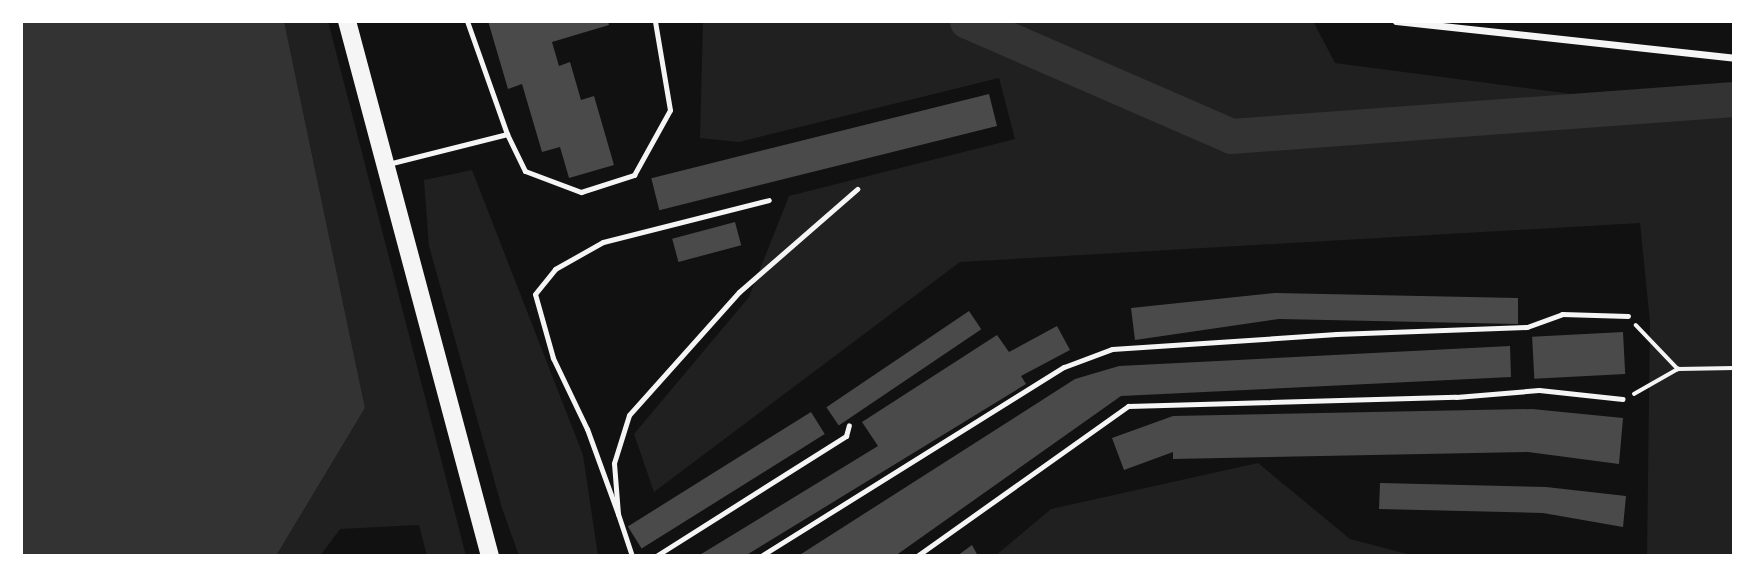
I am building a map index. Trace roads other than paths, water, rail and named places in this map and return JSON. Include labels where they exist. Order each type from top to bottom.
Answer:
[{"type":"main road","points":[[347,21],[490,556]]},
{"type":"street","points":[[1396,21],[1734,58]]},
{"type":"lane","points":[[467,21],[507,134],[525,171],[580,192],[634,175],[670,110],[655,21]]},
{"type":"lane","points":[[385,165],[507,134]]},
{"type":"lane","points":[[618,514],[614,463],[629,415],[739,292],[857,189]]},
{"type":"lane","points":[[632,556],[587,429],[553,358],[535,294],[555,269],[603,242],[769,200]]},
{"type":"lane","points":[[761,556],[1064,367],[1112,349],[1336,334],[1527,327],[1562,314],[1628,316]]},
{"type":"lane","points":[[917,556],[1128,405],[1456,397],[1539,390],[1623,400]]},
{"type":"lane","points":[[656,556],[846,436],[849,425]]},
{"type":"waterway","points":[[967,21],[1231,136],[1734,99]]}]
